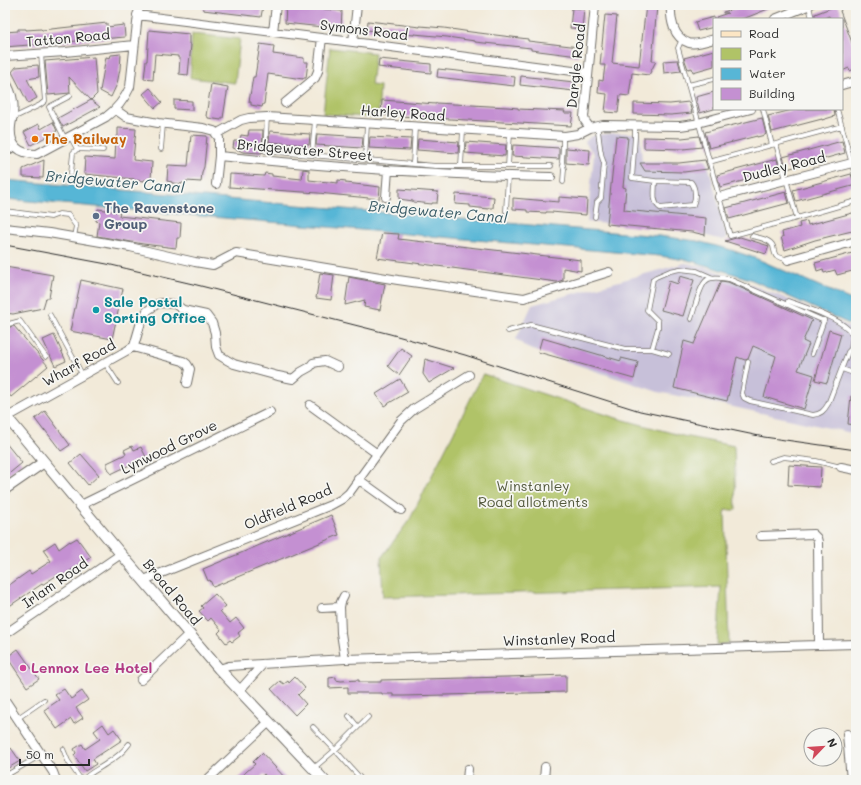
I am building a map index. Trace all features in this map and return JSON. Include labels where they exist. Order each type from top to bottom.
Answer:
[{"type":"street","points":[[5,80],[14,102],[11,136],[15,147],[26,154],[36,154],[106,117],[116,110],[127,95],[130,87],[139,5]]},
{"type":"street","points":[[273,32],[276,5]]},
{"type":"street","points":[[353,42],[357,5]]},
{"type":"street","name":"Dargle Road","points":[[594,127],[585,121],[584,117],[595,5]]},
{"type":"street","points":[[671,5],[672,22],[675,31],[682,39],[694,44],[713,39]]},
{"type":"street","points":[[777,18],[809,5]]},
{"type":"street","name":"Symons Road","points":[[137,15],[588,73]]},
{"type":"street","points":[[285,103],[315,78],[318,71],[322,38]]},
{"type":"street","name":"Tatton Road","points":[[5,56],[134,45]]},
{"type":"street","points":[[843,85],[856,81]]},
{"type":"street","points":[[116,110],[126,116],[163,124],[203,128],[216,134]]},
{"type":"street","name":"Harley Road","points":[[216,134],[241,120],[267,117],[563,136],[578,134],[603,125],[680,126],[699,123],[747,110]]},
{"type":"street","name":"Bridgewater Street","points":[[216,134],[219,138],[216,184]]},
{"type":"street","points":[[5,153],[15,147]]},
{"type":"street","name":"Bridgewater Street","points":[[219,156],[388,170],[551,177]]},
{"type":"street","name":"Dudley Road","points":[[719,197],[854,163]]},
{"type":"street","name":"Bridgewater Street","points":[[386,197],[388,170]]},
{"type":"street","points":[[5,228],[74,237],[214,265],[236,253],[319,268],[524,298],[608,272]]},
{"type":"street","points":[[788,260],[856,241]]},
{"type":"street","name":"Wharf Road","points":[[6,417],[128,350],[133,346],[141,322],[147,311],[157,304],[162,303],[175,304],[183,310],[206,315],[212,324],[215,333],[216,347],[219,355],[234,364],[293,379],[300,372],[318,362],[325,361],[338,367]]},
{"type":"street","points":[[133,346],[187,364],[190,369],[187,383]]},
{"type":"street","name":"Oldfield Road","points":[[144,580],[331,505],[342,499],[349,493],[376,453],[401,421],[414,409],[469,375]]},
{"type":"street","points":[[310,404],[376,453]]},
{"type":"street","name":"Lynwood Grove","points":[[80,505],[270,412]]},
{"type":"street","name":"Broad Road","points":[[6,417],[218,669],[324,780]]},
{"type":"street","points":[[5,489],[44,462]]},
{"type":"street","points":[[841,467],[856,470]]},
{"type":"street","points":[[358,479],[401,510]]},
{"type":"street","points":[[760,536],[813,534],[817,538],[820,645]]},
{"type":"street","name":"Irlam Road","points":[[5,634],[120,554]]},
{"type":"street","points":[[344,596],[340,607],[344,659]]},
{"type":"street","points":[[322,608],[340,607]]},
{"type":"street","points":[[141,680],[189,634]]},
{"type":"street","name":"Winstanley Road","points":[[218,669],[229,666],[344,659],[856,644]]},
{"type":"street","points":[[239,691],[263,664]]},
{"type":"street","points":[[5,700],[53,772],[56,780]]},
{"type":"street","points":[[210,779],[269,722]]},
{"type":"street","points":[[847,734],[851,780]]},
{"type":"street","points":[[544,780],[545,767]]},
{"type":"street","points":[[467,780],[468,769]]},
{"type":"lane","points":[[809,5],[812,18]]},
{"type":"lane","points":[[682,39],[678,48],[730,236],[856,201]]},
{"type":"lane","points":[[12,118],[40,105],[45,101],[41,54]]},
{"type":"lane","points":[[688,86],[713,79]]},
{"type":"lane","points":[[70,96],[49,107],[68,138],[77,149]]},
{"type":"lane","points":[[763,110],[786,180],[796,218]]},
{"type":"lane","points":[[837,110],[854,163],[856,180]]},
{"type":"lane","points":[[267,117],[265,151],[413,164],[461,166],[551,166]]},
{"type":"lane","points":[[312,155],[314,120]]},
{"type":"lane","points":[[161,149],[163,124]]},
{"type":"lane","points":[[365,160],[367,124]]},
{"type":"lane","points":[[635,125],[632,178],[655,181],[691,182],[694,185],[696,200],[693,205],[660,208],[654,199],[655,181]]},
{"type":"lane","points":[[709,162],[842,126]]},
{"type":"lane","points":[[413,164],[415,127]]},
{"type":"lane","points":[[594,127],[599,134],[602,159],[604,163],[601,198],[597,202],[595,217]]},
{"type":"lane","points":[[461,166],[463,130]]},
{"type":"lane","points":[[508,166],[510,133]]},
{"type":"lane","points":[[563,136],[563,182]]},
{"type":"lane","points":[[71,173],[72,153],[77,149],[103,150]]},
{"type":"lane","points":[[506,211],[508,176]]},
{"type":"lane","points":[[5,212],[51,217],[59,214],[68,215],[76,226],[74,237]]},
{"type":"lane","points":[[752,236],[769,241],[772,244],[776,256],[788,260]]},
{"type":"lane","points":[[652,349],[658,328],[658,321],[647,310],[653,279],[670,271],[680,269],[697,271],[714,278]]},
{"type":"lane","points":[[691,319],[702,284],[707,279],[722,278],[729,279],[824,321]]},
{"type":"lane","points":[[748,362],[742,393],[744,398],[750,401],[813,415],[820,414],[825,410],[848,352],[854,349],[853,336],[843,325],[826,316],[788,301]]},
{"type":"lane","points":[[50,315],[83,376]]},
{"type":"lane","points":[[812,354],[826,316]]},
{"type":"lane","points":[[5,325],[20,321],[46,357]]},
{"type":"lane","points":[[508,332],[530,325],[625,349],[652,349],[669,354]]},
{"type":"lane","points":[[105,364],[118,383]]},
{"type":"lane","points":[[842,369],[856,374]]},
{"type":"lane","points":[[770,461],[784,456],[841,467]]},
{"type":"lane","points":[[18,718],[44,700]]},
{"type":"lane","points":[[349,716],[358,727]]},
{"type":"lane","points":[[314,769],[368,717]]},
{"type":"lane","points":[[313,727],[362,780]]},
{"type":"lane","points":[[63,749],[68,761],[82,780],[91,772],[121,754],[129,744]]},
{"type":"lane","points":[[5,776],[42,755]]},
{"type":"shaded area","points":[[640,133],[642,161],[683,162],[707,160],[727,238],[723,240],[692,232],[587,222],[594,154],[585,142],[590,137],[596,135]]},
{"type":"shaded area","points":[[685,263],[703,266],[785,298],[856,330],[856,434],[658,392],[527,348],[516,339],[532,305]]},
{"type":"green space","points":[[192,34],[240,39],[235,83],[190,78]]},
{"type":"green space","points":[[330,48],[375,53],[371,85],[380,86],[378,118],[323,114]]},
{"type":"green space","name":"Winstanley Road allotments","points":[[483,374],[613,417],[683,436],[734,446],[736,510],[725,510],[729,643],[717,645],[721,587],[383,597],[381,558],[410,519]]},
{"type":"water","points":[[5,180],[659,236],[697,241],[755,258],[856,302],[856,327],[750,279],[692,261],[660,256],[5,199]]},
{"type":"building","points":[[203,5],[263,6],[261,17],[203,10]]},
{"type":"building","points":[[286,5],[342,11],[341,29],[285,23]]},
{"type":"building","points":[[646,5],[657,6],[652,61],[656,61],[649,75],[632,73],[629,96],[620,95],[618,113],[605,112],[607,94],[598,93],[599,80],[603,81],[605,65],[600,65],[605,15],[617,16],[612,63],[639,66]]},
{"type":"building","points":[[778,5],[744,18],[716,17],[728,13],[723,12],[746,6]]},
{"type":"building","points":[[838,5],[843,18],[830,18],[829,16],[824,18],[815,18],[815,14]]},
{"type":"building","points":[[572,8],[584,9],[582,29],[570,28]]},
{"type":"building","points":[[714,17],[713,27],[698,31],[695,22]]},
{"type":"building","points":[[843,19],[856,53],[856,68],[850,71],[849,68],[843,71]]},
{"type":"building","points":[[368,21],[420,27],[444,28],[579,47],[578,56],[447,37],[367,30]]},
{"type":"building","points":[[107,23],[107,27],[124,25],[125,37],[5,47],[5,32],[18,31],[18,29],[42,30]]},
{"type":"building","points":[[149,30],[189,34],[189,44],[191,45],[188,75],[179,74],[180,58],[178,58],[178,56],[155,54],[153,80],[144,79]]},
{"type":"building","points":[[260,44],[274,46],[273,54],[304,58],[304,62],[308,62],[306,78],[303,79],[268,74],[264,104],[262,107],[251,105],[251,102],[249,102],[253,77],[255,77]]},
{"type":"building","points":[[713,50],[713,66],[693,72],[692,68],[688,69],[684,58]]},
{"type":"building","points":[[121,54],[117,84],[111,97],[100,91],[106,57],[110,58],[111,55]]},
{"type":"building","points":[[94,57],[97,94],[91,100],[69,77],[70,93],[48,95],[45,61]]},
{"type":"building","points":[[379,59],[431,64],[431,73],[378,67]]},
{"type":"building","points":[[678,60],[681,71],[664,73],[663,61]]},
{"type":"building","points":[[38,65],[39,77],[27,79],[37,98],[28,103],[12,72],[16,67]]},
{"type":"building","points":[[438,69],[515,77],[514,86],[437,77]]},
{"type":"building","points":[[521,76],[574,82],[574,91],[520,85]]},
{"type":"building","points":[[211,84],[228,87],[223,118],[221,118],[221,120],[208,118],[206,116]]},
{"type":"building","points":[[150,88],[162,102],[155,108],[143,94]]},
{"type":"building","points":[[713,92],[713,109],[700,113],[696,97]]},
{"type":"building","points":[[91,100],[100,107],[63,127],[58,118]]},
{"type":"building","points":[[174,100],[192,101],[192,110],[174,109]]},
{"type":"building","points":[[382,100],[507,107],[518,109],[565,111],[564,113],[573,113],[571,126],[381,115]]},
{"type":"building","points":[[689,102],[692,113],[671,115],[634,114],[634,103],[670,104]]},
{"type":"building","points":[[792,110],[834,110],[835,116],[772,132],[768,116]]},
{"type":"building","points":[[762,118],[765,135],[709,148],[705,132]]},
{"type":"building","name":"The Railway","points":[[53,122],[57,131],[31,145],[24,132],[39,124],[41,129]]},
{"type":"building","points":[[118,128],[136,129],[133,160],[152,162],[151,180],[144,181],[84,174],[85,157],[115,159],[116,136],[118,136]]},
{"type":"building","points":[[249,130],[263,130],[262,153],[243,152],[233,148],[234,141],[240,141],[241,135],[248,136]]},
{"type":"building","points":[[270,131],[310,134],[309,145],[269,142]]},
{"type":"building","points":[[317,134],[363,137],[362,148],[316,145]]},
{"type":"building","points":[[191,135],[207,136],[201,182],[186,181],[186,183],[182,184],[167,181],[168,165],[188,166]]},
{"type":"building","points":[[616,136],[628,137],[623,187],[626,188],[624,210],[706,218],[705,235],[692,232],[607,224]]},
{"type":"building","points":[[699,136],[702,147],[683,149],[644,148],[644,137],[682,138]]},
{"type":"building","points":[[370,137],[411,139],[410,150],[369,148]]},
{"type":"building","points":[[418,139],[459,142],[458,153],[417,150]]},
{"type":"building","points":[[842,141],[845,153],[787,169],[783,157]]},
{"type":"building","points":[[466,142],[506,145],[505,156],[465,153]]},
{"type":"building","points":[[513,145],[559,148],[559,159],[512,156]]},
{"type":"building","points":[[566,148],[590,150],[589,165],[566,163]]},
{"type":"building","points":[[777,159],[780,171],[720,187],[717,175]]},
{"type":"building","points":[[44,160],[43,178],[23,177],[23,169]]},
{"type":"building","points":[[705,160],[708,169],[684,172],[645,171],[640,163],[679,163]]},
{"type":"building","points":[[303,169],[309,170],[309,180],[338,183],[338,180],[346,181],[346,183],[380,187],[379,199],[229,187],[230,174],[264,176],[265,173],[272,174],[272,176],[302,179]]},
{"type":"building","points":[[851,174],[856,185],[796,201],[793,190]]},
{"type":"building","points":[[399,189],[438,192],[437,203],[432,204],[413,202],[399,199]]},
{"type":"building","points":[[786,192],[789,203],[729,219],[726,208]]},
{"type":"building","points":[[456,194],[494,197],[493,208],[470,207],[470,205],[455,204]]},
{"type":"building","points":[[559,197],[587,199],[586,215],[551,212],[527,212],[527,210],[513,209],[513,198],[559,202]]},
{"type":"building","points":[[98,209],[120,212],[119,216],[181,223],[180,238],[177,238],[176,248],[97,236],[99,222],[96,221]]},
{"type":"building","points":[[856,212],[856,230],[815,240],[785,250],[781,237],[783,237],[782,232],[800,227],[799,223],[807,221],[808,225]]},
{"type":"building","points":[[382,233],[399,234],[398,239],[581,260],[581,271],[563,268],[563,280],[557,282],[377,258]]},
{"type":"building","points":[[740,237],[769,246],[766,254],[725,241]]},
{"type":"building","points":[[856,252],[856,270],[837,275],[835,270],[824,273],[823,269],[817,271],[815,263]]},
{"type":"building","points":[[5,267],[53,275],[49,298],[46,298],[43,308],[13,314],[5,313]]},
{"type":"building","points":[[320,273],[334,275],[331,300],[316,298]]},
{"type":"building","points":[[680,276],[694,280],[683,316],[661,310],[669,281],[678,284]]},
{"type":"building","points":[[349,277],[385,284],[380,310],[364,307],[365,300],[345,305]]},
{"type":"building","name":"Sale Postal Sorting Office","points":[[81,280],[123,289],[112,339],[70,331]]},
{"type":"building","points":[[721,281],[728,282],[812,320],[803,341],[809,344],[798,370],[814,375],[804,409],[764,397],[776,356],[753,346],[748,359],[745,360],[737,357],[727,401],[674,388],[684,341],[694,344]]},
{"type":"building","points":[[14,326],[48,366],[11,397],[5,389],[5,332],[10,327]]},
{"type":"building","points":[[829,330],[841,334],[827,383],[815,380]]},
{"type":"building","points":[[54,335],[66,361],[55,366],[43,340]]},
{"type":"building","points":[[542,338],[621,361],[621,358],[638,362],[634,379],[538,352]]},
{"type":"building","points":[[401,348],[412,356],[399,375],[388,366]]},
{"type":"building","points":[[425,359],[454,368],[429,383],[423,374]]},
{"type":"building","points":[[400,379],[408,392],[384,406],[376,394]]},
{"type":"building","points":[[851,396],[856,396],[856,425],[848,424]]},
{"type":"building","points":[[45,411],[70,445],[61,451],[35,419]]},
{"type":"building","points":[[5,442],[22,463],[5,477]]},
{"type":"building","points":[[132,446],[134,450],[141,447],[146,457],[111,474],[107,463],[126,454],[124,450]]},
{"type":"building","points":[[81,454],[99,475],[88,485],[70,463]]},
{"type":"building","points":[[789,465],[821,467],[820,487],[788,485]]},
{"type":"building","points":[[331,515],[339,535],[213,587],[210,580],[208,581],[203,569]]},
{"type":"building","points":[[77,538],[91,557],[61,577],[59,574],[42,584],[5,609],[5,588],[29,571],[31,574],[51,561],[43,550],[55,542],[59,549]]},
{"type":"building","points":[[215,594],[226,606],[220,611],[230,623],[236,618],[244,628],[238,633],[240,636],[232,642],[230,640],[226,643],[218,633],[221,630],[211,618],[208,621],[199,611],[203,608],[201,606]]},
{"type":"building","name":"Lennox Lee Hotel","points":[[18,649],[39,679],[27,687],[7,657]]},
{"type":"building","points":[[566,675],[566,692],[393,696],[393,694],[382,693],[348,693],[348,687],[329,688],[329,678],[336,677],[336,680],[341,681],[359,680],[359,682],[381,682],[381,680]]},
{"type":"building","points":[[295,677],[305,688],[298,695],[306,704],[295,715],[271,689],[280,681],[284,684],[288,681],[289,683]]},
{"type":"building","points":[[64,689],[71,699],[82,691],[88,700],[76,708],[83,718],[74,724],[71,719],[57,729],[44,710],[59,700],[55,695]]},
{"type":"building","points":[[103,724],[109,733],[114,729],[122,740],[93,759],[96,764],[85,771],[74,755],[76,753],[74,749],[82,744],[85,749],[100,739],[94,731]]},
{"type":"building","points":[[11,748],[20,761],[5,770],[5,752]]},
{"type":"building","points":[[262,753],[287,780],[270,780],[264,774],[258,780],[237,780],[255,764],[253,762]]},
{"type":"tram line","points":[[5,245],[107,264],[197,285],[390,334],[465,355],[640,411],[764,437],[856,450]]},
{"type":"place","name":"The Railway","points":[[35,139]]},
{"type":"place","name":"The Ravenstone Group","points":[[96,216]]},
{"type":"place","name":"Sale Postal Sorting Office","points":[[96,310]]},
{"type":"place","name":"Lennox Lee Hotel","points":[[23,668]]},
{"type":"water label","name":"Bridgewater Canal","points":[[115,182]]},
{"type":"water label","name":"Bridgewater Canal","points":[[438,212]]}]
